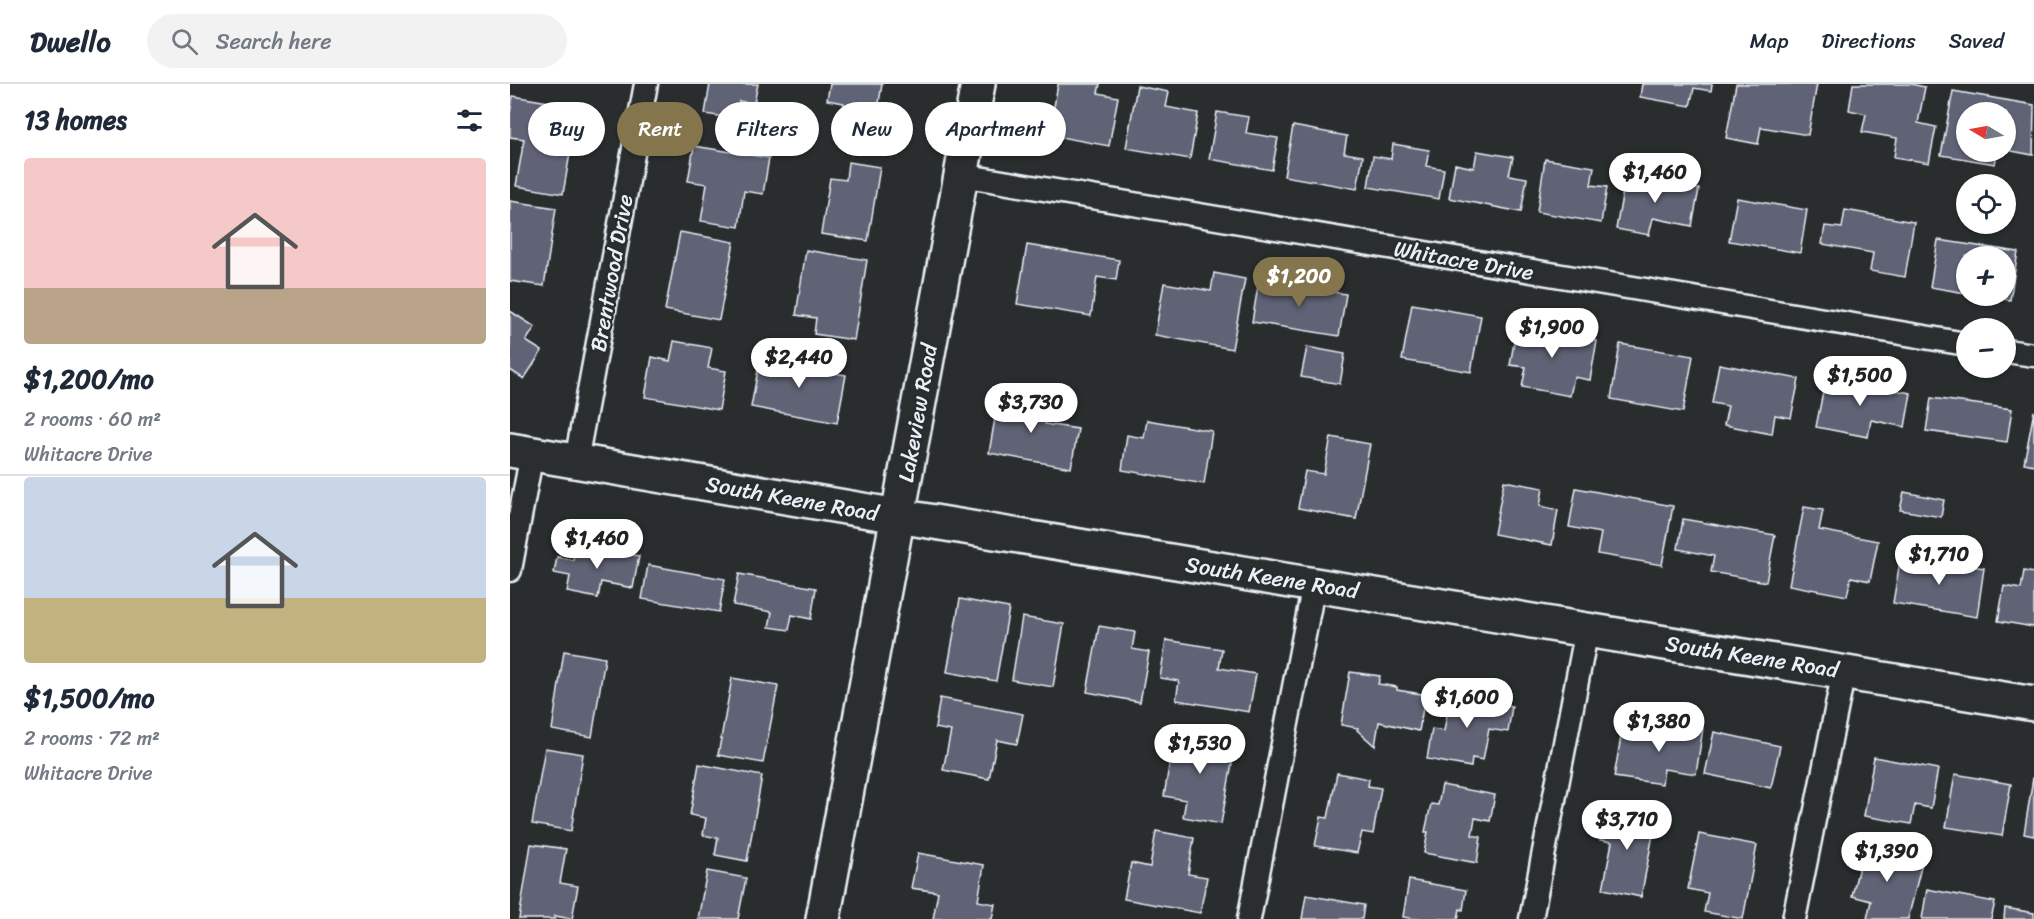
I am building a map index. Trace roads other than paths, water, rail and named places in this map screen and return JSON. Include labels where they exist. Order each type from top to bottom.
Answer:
[{"type":"main road","name":"Lakeview Road","points":[[823,919],[978,84]]},
{"type":"main road","name":"South Keene Road","points":[[521,452],[2034,704]]},
{"type":"street","name":"Brentwood Drive","points":[[576,461],[646,84]]},
{"type":"street","name":"Whitacre Drive","points":[[961,175],[1956,342]]},
{"type":"street","points":[[2016,352],[2034,355]]},
{"type":"street","points":[[510,570],[521,452]]},
{"type":"street","points":[[1249,919],[1314,584]]},
{"type":"street","points":[[1531,919],[1587,629]]},
{"type":"street","points":[[1794,919],[1844,671]]}]
